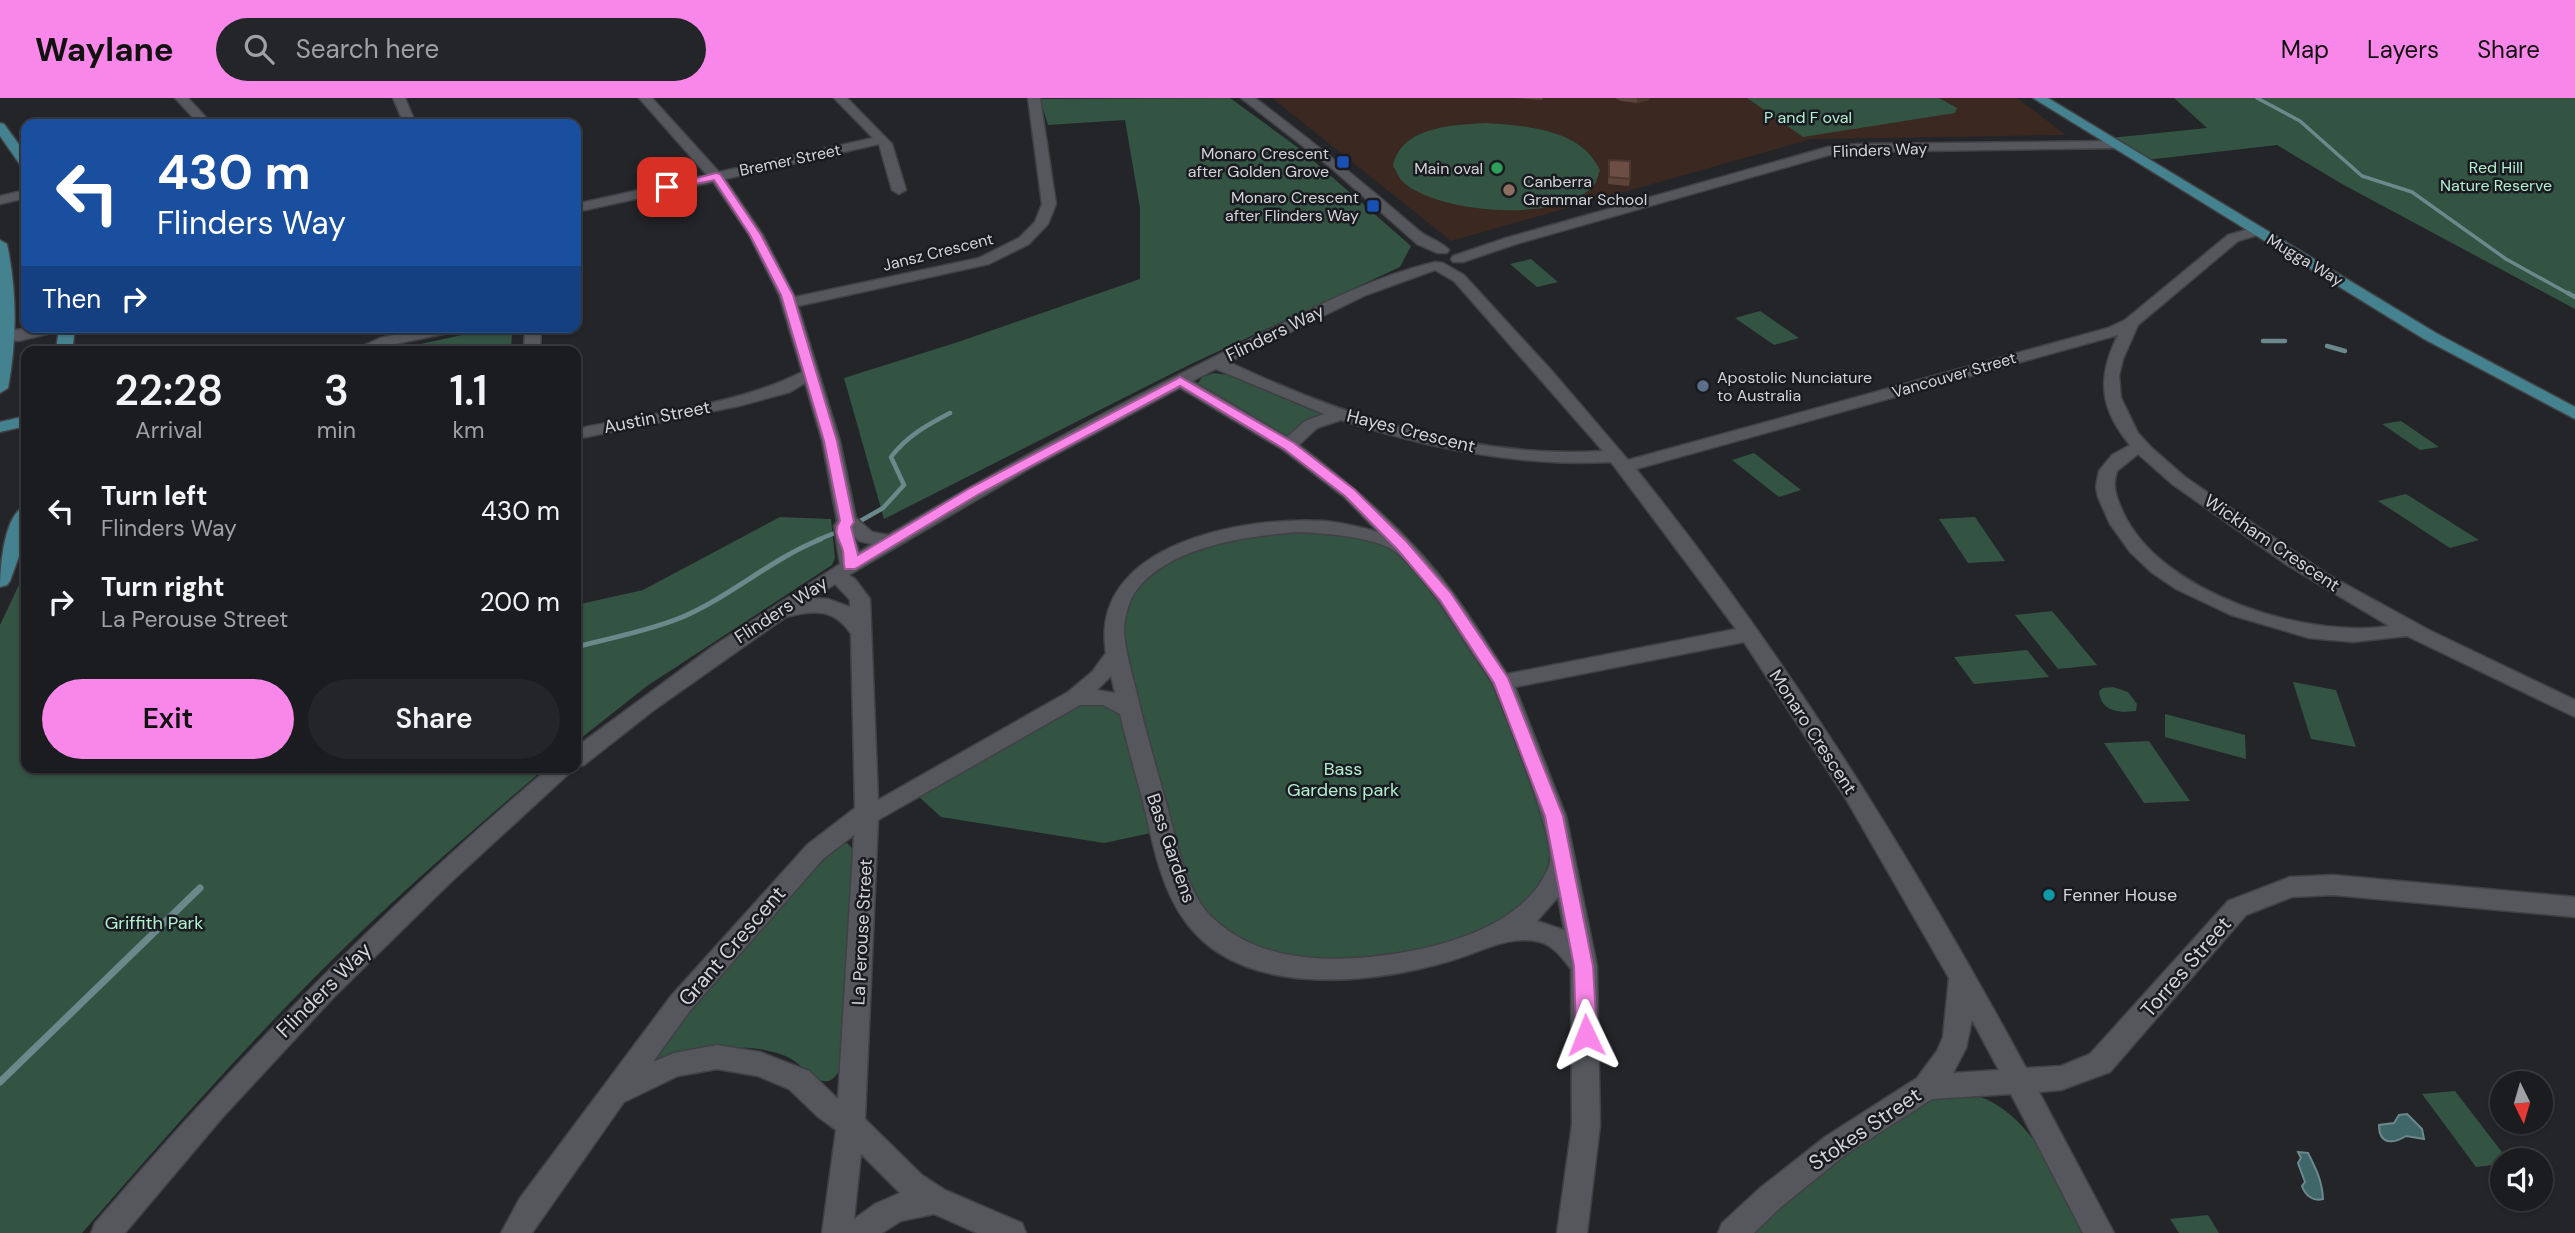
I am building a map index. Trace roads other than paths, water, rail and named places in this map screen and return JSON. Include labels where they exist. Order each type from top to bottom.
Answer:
[{"type":"main road","name":"Mugga Way","points":[[2039,98],[2430,337],[2575,414]]},
{"type":"main road","points":[[0,127],[21,156]]},
{"type":"main road","points":[[0,244],[5,263],[8,336],[0,388]]},
{"type":"main road","points":[[0,427],[21,422]]},
{"type":"main road","points":[[0,436],[21,431]]},
{"type":"main road","points":[[0,581],[21,525]]},
{"type":"street","points":[[181,98],[201,119]]},
{"type":"street","points":[[399,98],[408,119]]},
{"type":"street","points":[[645,98],[716,176],[756,235],[791,303],[831,441],[848,525],[851,554],[842,570]]},
{"type":"street","points":[[840,98],[886,144],[898,190]]},
{"type":"street","name":"Jansz Crescent","points":[[791,303],[984,261],[1024,241],[1041,224],[1049,204],[1034,98]]},
{"type":"street","name":"Monaro Crescent","points":[[1247,98],[1335,164],[1425,260],[1452,260],[1620,461],[1685,544],[1868,816],[2021,1082],[2099,1233]]},
{"type":"street","name":"Bremer Street","points":[[581,207],[881,140]]},
{"type":"street","name":"Flinders Way","points":[[581,755],[648,702],[774,613],[842,570],[1034,458],[1215,362],[1425,260],[1452,260],[1828,151],[1857,148],[2111,143]]},
{"type":"street","points":[[0,195],[21,190]]},
{"type":"street","points":[[0,200],[21,195]]},
{"type":"street","name":"Vancouver Street","points":[[1620,461],[2114,331],[2131,323],[2233,238],[2256,231]]},
{"type":"street","name":"Wickham Crescent","points":[[2131,323],[2112,359],[2111,379],[2114,400],[2125,425],[2141,446],[2195,491],[2331,585],[2575,709]]},
{"type":"street","points":[[8,336],[21,331]]},
{"type":"street","points":[[8,336],[18,337],[34,333]]},
{"type":"street","points":[[373,346],[427,333]]},
{"type":"street","points":[[2064,344],[2088,346],[2112,359]]},
{"type":"street","name":"Hayes Crescent","points":[[1215,362],[1271,390],[1341,415],[1435,440],[1554,459],[1620,461]]},
{"type":"street","name":"Austin Street","points":[[581,432],[739,401],[784,388],[811,374]]},
{"type":"street","points":[[1180,381],[1289,446],[1350,493],[1402,546],[1445,596],[1502,682],[1554,816],[1584,966],[1586,1125],[1572,1233]]},
{"type":"street","name":"Austin Street","points":[[739,401],[817,394]]},
{"type":"street","points":[[1289,446],[1300,430],[1322,419],[1341,415]]},
{"type":"street","points":[[2141,446],[2119,455],[2108,470],[2105,490],[2122,531],[2140,552],[2161,569],[2199,593],[2249,613],[2298,628],[2343,635],[2383,635],[2411,628]]},
{"type":"street","points":[[1327,527],[1340,523],[1354,510],[1350,493]]},
{"type":"street","points":[[848,525],[866,537],[892,541]]},
{"type":"street","name":"Bass Gardens","points":[[1402,546],[1327,527],[1263,530],[1215,539],[1177,551],[1148,568],[1127,587],[1114,623],[1117,654],[1129,709],[1169,851],[1191,910],[1231,945],[1254,957],[1300,967],[1327,969],[1408,961],[1463,947],[1503,930],[1531,912],[1547,893],[1564,860]]},
{"type":"street","name":"La Perouse Street","points":[[837,1233],[851,1124],[867,813],[860,598],[842,570]]},
{"type":"street","points":[[774,613],[800,606],[828,605],[842,609],[851,616],[859,631]]},
{"type":"street","points":[[1502,682],[1748,634]]},
{"type":"street","points":[[867,813],[878,811],[1076,697],[1099,677],[1117,654]]},
{"type":"street","points":[[1076,697],[1106,698],[1129,709]]},
{"type":"street","name":"Flinders Way","points":[[106,1233],[196,1125],[299,1014],[489,831],[558,773]]},
{"type":"street","name":"Grant Crescent","points":[[516,1233],[530,1208],[680,1004],[815,852],[867,813]]},
{"type":"street","name":"Torres Street","points":[[2021,1082],[2061,1078],[2100,1063],[2237,908],[2290,887],[2333,884],[2575,907]]},
{"type":"street","points":[[1503,930],[1529,930],[1558,937],[1584,966]]},
{"type":"street","points":[[1927,1087],[1942,1069],[1955,1046],[1962,979]]},
{"type":"street","name":"Grant Crescent","points":[[612,1094],[674,1065],[718,1057],[760,1064],[799,1080],[827,1107],[851,1124],[903,1177],[934,1200],[1011,1233]]},
{"type":"street","name":"Stokes Street","points":[[1733,1233],[1770,1198],[1835,1146],[1927,1087],[2021,1082]]},
{"type":"street","points":[[860,1233],[878,1216],[891,1209],[934,1200]]},
{"type":"water","points":[[2407,1114],[2422,1129],[2424,1139],[2406,1136],[2388,1141],[2381,1136],[2379,1125],[2394,1123],[2399,1115]]},
{"type":"water","points":[[2298,1152],[2308,1153],[2320,1180],[2323,1199],[2313,1199],[2303,1189],[2305,1182],[2298,1163],[2301,1158]]},
{"type":"waterway","points":[[2257,98],[2300,121],[2362,176],[2412,192],[2506,259],[2571,295]]},
{"type":"waterway","points":[[2568,293],[2575,297]]},
{"type":"waterway","points":[[2263,341],[2285,341]]},
{"type":"waterway","points":[[2327,346],[2345,351]]},
{"type":"waterway","points":[[855,524],[883,508],[904,485],[891,457],[918,432],[950,413]]},
{"type":"waterway","points":[[817,540],[840,531]]},
{"type":"waterway","points":[[581,646],[642,631],[680,618],[821,539]]},
{"type":"waterway","points":[[0,1082],[200,888]]},
{"type":"place","name":"Monaro Crescent after Golden Grove","points":[[1343,162]]},
{"type":"place","name":"Main oval","points":[[1497,168]]},
{"type":"place","name":"Canberra Grammar School","points":[[1509,190]]},
{"type":"place","name":"Monaro Crescent after Flinders Way","points":[[1373,206]]},
{"type":"place","name":"Apostolic Nunciature to Australia","points":[[1703,386]]},
{"type":"place","name":"Fenner House","points":[[2049,895]]},
{"type":"park label","name":"P and F oval","points":[[1808,117]]},
{"type":"park label","name":"Red Hill Nature Reserve","points":[[2496,176]]},
{"type":"park label","name":"Bass Gardens park","points":[[1343,779]]},
{"type":"park label","name":"Griffith Park","points":[[154,923]]}]
